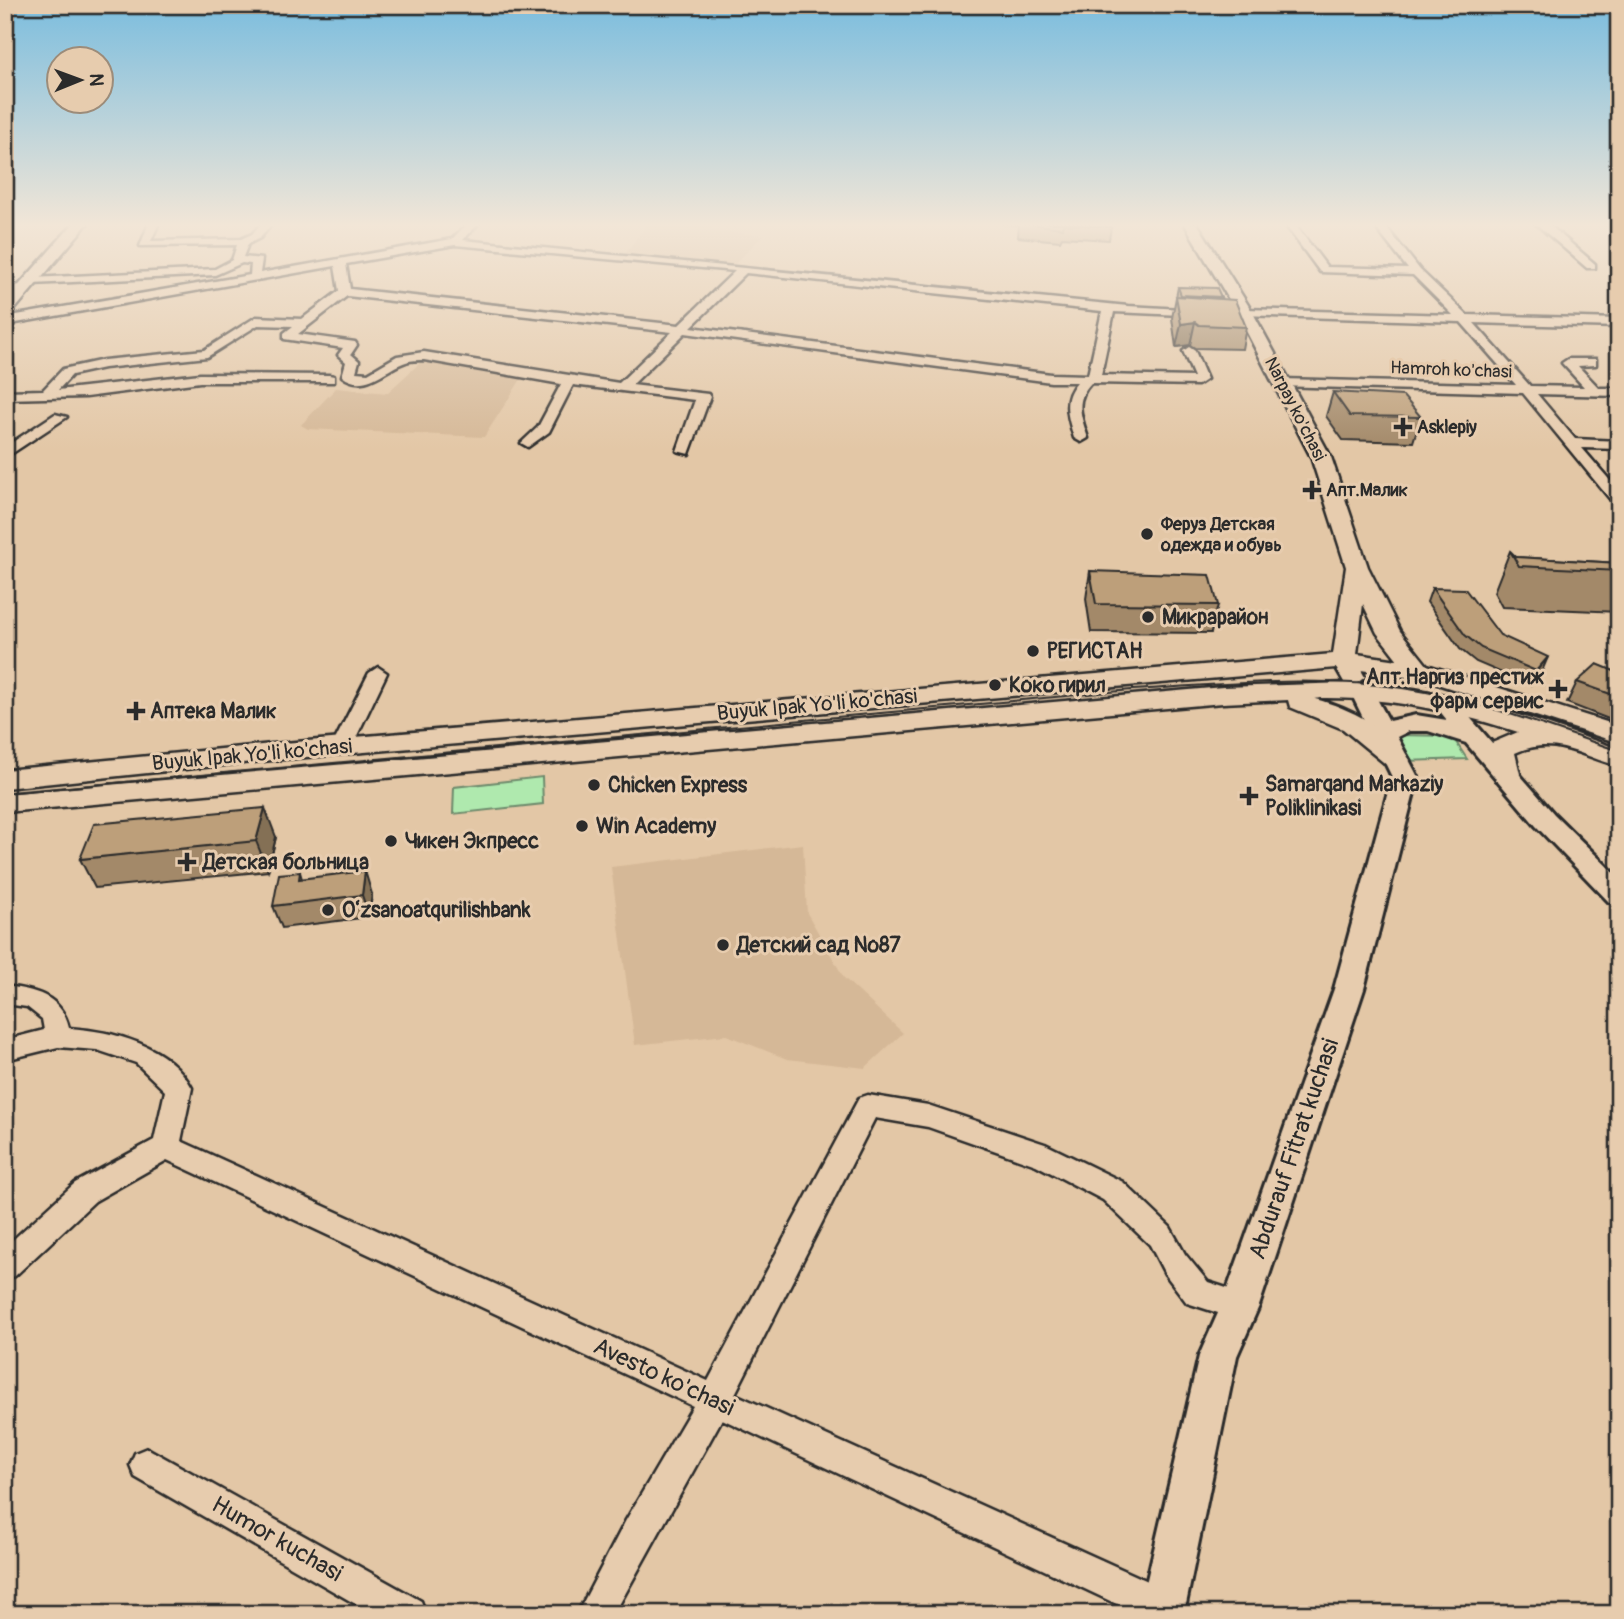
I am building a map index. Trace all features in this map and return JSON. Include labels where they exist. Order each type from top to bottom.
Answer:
[{"type":"main road","name":"Narpay ko'chasi","points":[[1233,299],[1321,457],[1357,567],[1376,605],[1400,648],[1445,703]]},
{"type":"main road","name":"Narpay ko'chasi","points":[[1345,650],[1357,567]]},
{"type":"main road","points":[[1376,605],[1398,628],[1440,662],[1500,695]]},
{"type":"main road","points":[[1286,665],[1325,645],[1349,611]]},
{"type":"main road","points":[[1362,691],[1345,650],[1400,648]]},
{"type":"main road","name":"Buyuk Ipak Yo'li ko'chasi","points":[[5,779],[342,746],[1286,665],[1345,650],[1500,695],[1619,736]]},
{"type":"main road","name":"Buyuk Ipak Yo'li ko'chasi","points":[[5,803],[1223,695],[1362,691],[1445,703],[1619,758]]},
{"type":"main road","points":[[1265,694],[1323,709],[1358,724],[1390,748]]},
{"type":"main road","points":[[1506,774],[1501,749],[1524,739],[1556,737]]},
{"type":"street","points":[[5,321],[140,299]]},
{"type":"street","points":[[337,299],[288,336],[351,345],[344,355],[353,361],[348,376],[369,377],[401,359],[424,356],[569,381],[703,397],[684,451]]},
{"type":"street","points":[[404,299],[680,329],[1051,378],[1198,382],[1201,379],[1189,351]]},
{"type":"street","points":[[623,386],[712,299]]},
{"type":"street","points":[[1028,299],[1207,314]]},
{"type":"street","points":[[1443,299],[1527,390],[1619,501]]},
{"type":"street","points":[[1081,438],[1073,411],[1074,393],[1091,379],[1109,307]]},
{"type":"street","points":[[1242,315],[1619,323]]},
{"type":"street","points":[[47,394],[68,372],[104,364],[207,353],[256,321],[306,323]]},
{"type":"street","points":[[1592,362],[1568,363],[1596,392]]},
{"type":"street","points":[[5,395],[86,393],[200,378],[329,379]]},
{"type":"street","points":[[528,443],[544,429],[569,381]]},
{"type":"street","name":"Hamroh ko'chasi","points":[[1282,383],[1619,392]]},
{"type":"street","points":[[5,454],[60,417]]},
{"type":"street","points":[[1569,443],[1619,444]]},
{"type":"street","points":[[342,746],[379,673]]},
{"type":"street","name":"Abdurauf Fitrat kuchasi","points":[[1167,1611],[1218,1356],[1240,1306],[1349,989],[1405,777],[1362,691]]},
{"type":"street","points":[[1445,703],[1545,820],[1619,895]]},
{"type":"street","points":[[1390,748],[1399,723],[1424,723],[1478,739]]},
{"type":"street","points":[[5,995],[33,999],[53,1014],[58,1037]]},
{"type":"street","points":[[5,1050],[58,1037],[98,1040],[145,1056],[179,1088],[166,1147],[85,1192],[5,1266]]},
{"type":"street","points":[[596,1614],[638,1532],[715,1400],[827,1190],[868,1106],[928,1116],[1045,1156],[1113,1191],[1160,1236],[1175,1264],[1198,1293],[1240,1306]]},
{"type":"street","name":"Avesto ko'chasi","points":[[166,1147],[1167,1611]]},
{"type":"street","name":"Humor kuchasi","points":[[147,1465],[408,1614]]},
{"type":"shaded area","points":[[423,360],[525,373],[484,437],[308,429],[301,425],[336,388],[387,393]]},
{"type":"shaded area","name":"Детский сад №87","points":[[803,844],[807,913],[844,978],[903,1033],[865,1068],[787,1059],[726,1035],[635,1045],[611,867]]},
{"type":"green space","points":[[1396,735],[1452,736],[1467,759],[1405,761]]},
{"type":"green space","points":[[542,777],[543,804],[453,814],[454,787]]},
{"type":"building","points":[[1176,299],[1214,299],[1235,300],[1246,327],[1199,325],[1195,322],[1181,324]]},
{"type":"building","points":[[1333,392],[1403,396],[1421,417],[1350,416]]},
{"type":"building","points":[[1510,551],[1516,557],[1619,563],[1619,571],[1519,566]]},
{"type":"building","points":[[1090,571],[1210,575],[1218,605],[1096,604]]},
{"type":"building","points":[[1432,588],[1465,589],[1500,635],[1548,657],[1536,671],[1481,648],[1465,635]]},
{"type":"building","points":[[1597,664],[1619,673],[1619,697],[1577,682]]},
{"type":"building","points":[[265,808],[256,841],[80,859],[94,824]]},
{"type":"building","points":[[365,871],[362,895],[273,906],[279,874],[300,872],[299,879]]},
{"type":"tram line","points":[[5,793],[1132,690],[1270,682],[1340,682],[1436,694],[1515,716],[1619,751]]},
{"type":"place","name":"Asklepiy","points":[[1403,427]]},
{"type":"place","name":"Апт.Малик","points":[[1312,490]]},
{"type":"place","name":"Феруз Детская одежда и обувь","points":[[1147,534]]},
{"type":"place","name":"Микрарайон","points":[[1148,617]]},
{"type":"place","name":"РЕГИСТАН","points":[[1033,651]]},
{"type":"place","name":"Коко гирил","points":[[995,685]]},
{"type":"place","name":"Апт.Наргиз престиж фарм сервис","points":[[1558,689]]},
{"type":"place","name":"Аптека Малик","points":[[136,711]]},
{"type":"place","name":"Chicken Express","points":[[594,785]]},
{"type":"place","name":"Samarqand Markaziy Poliklinikasi","points":[[1249,796]]},
{"type":"place","name":"Win Academy","points":[[582,826]]},
{"type":"place","name":"Чикен Экпресс","points":[[391,841]]},
{"type":"place","name":"Детская больница","points":[[187,862]]},
{"type":"place","name":"Oʻzsanoatqurilishbank","points":[[328,910]]},
{"type":"place","name":"Детский сад №87","points":[[723,945]]}]
